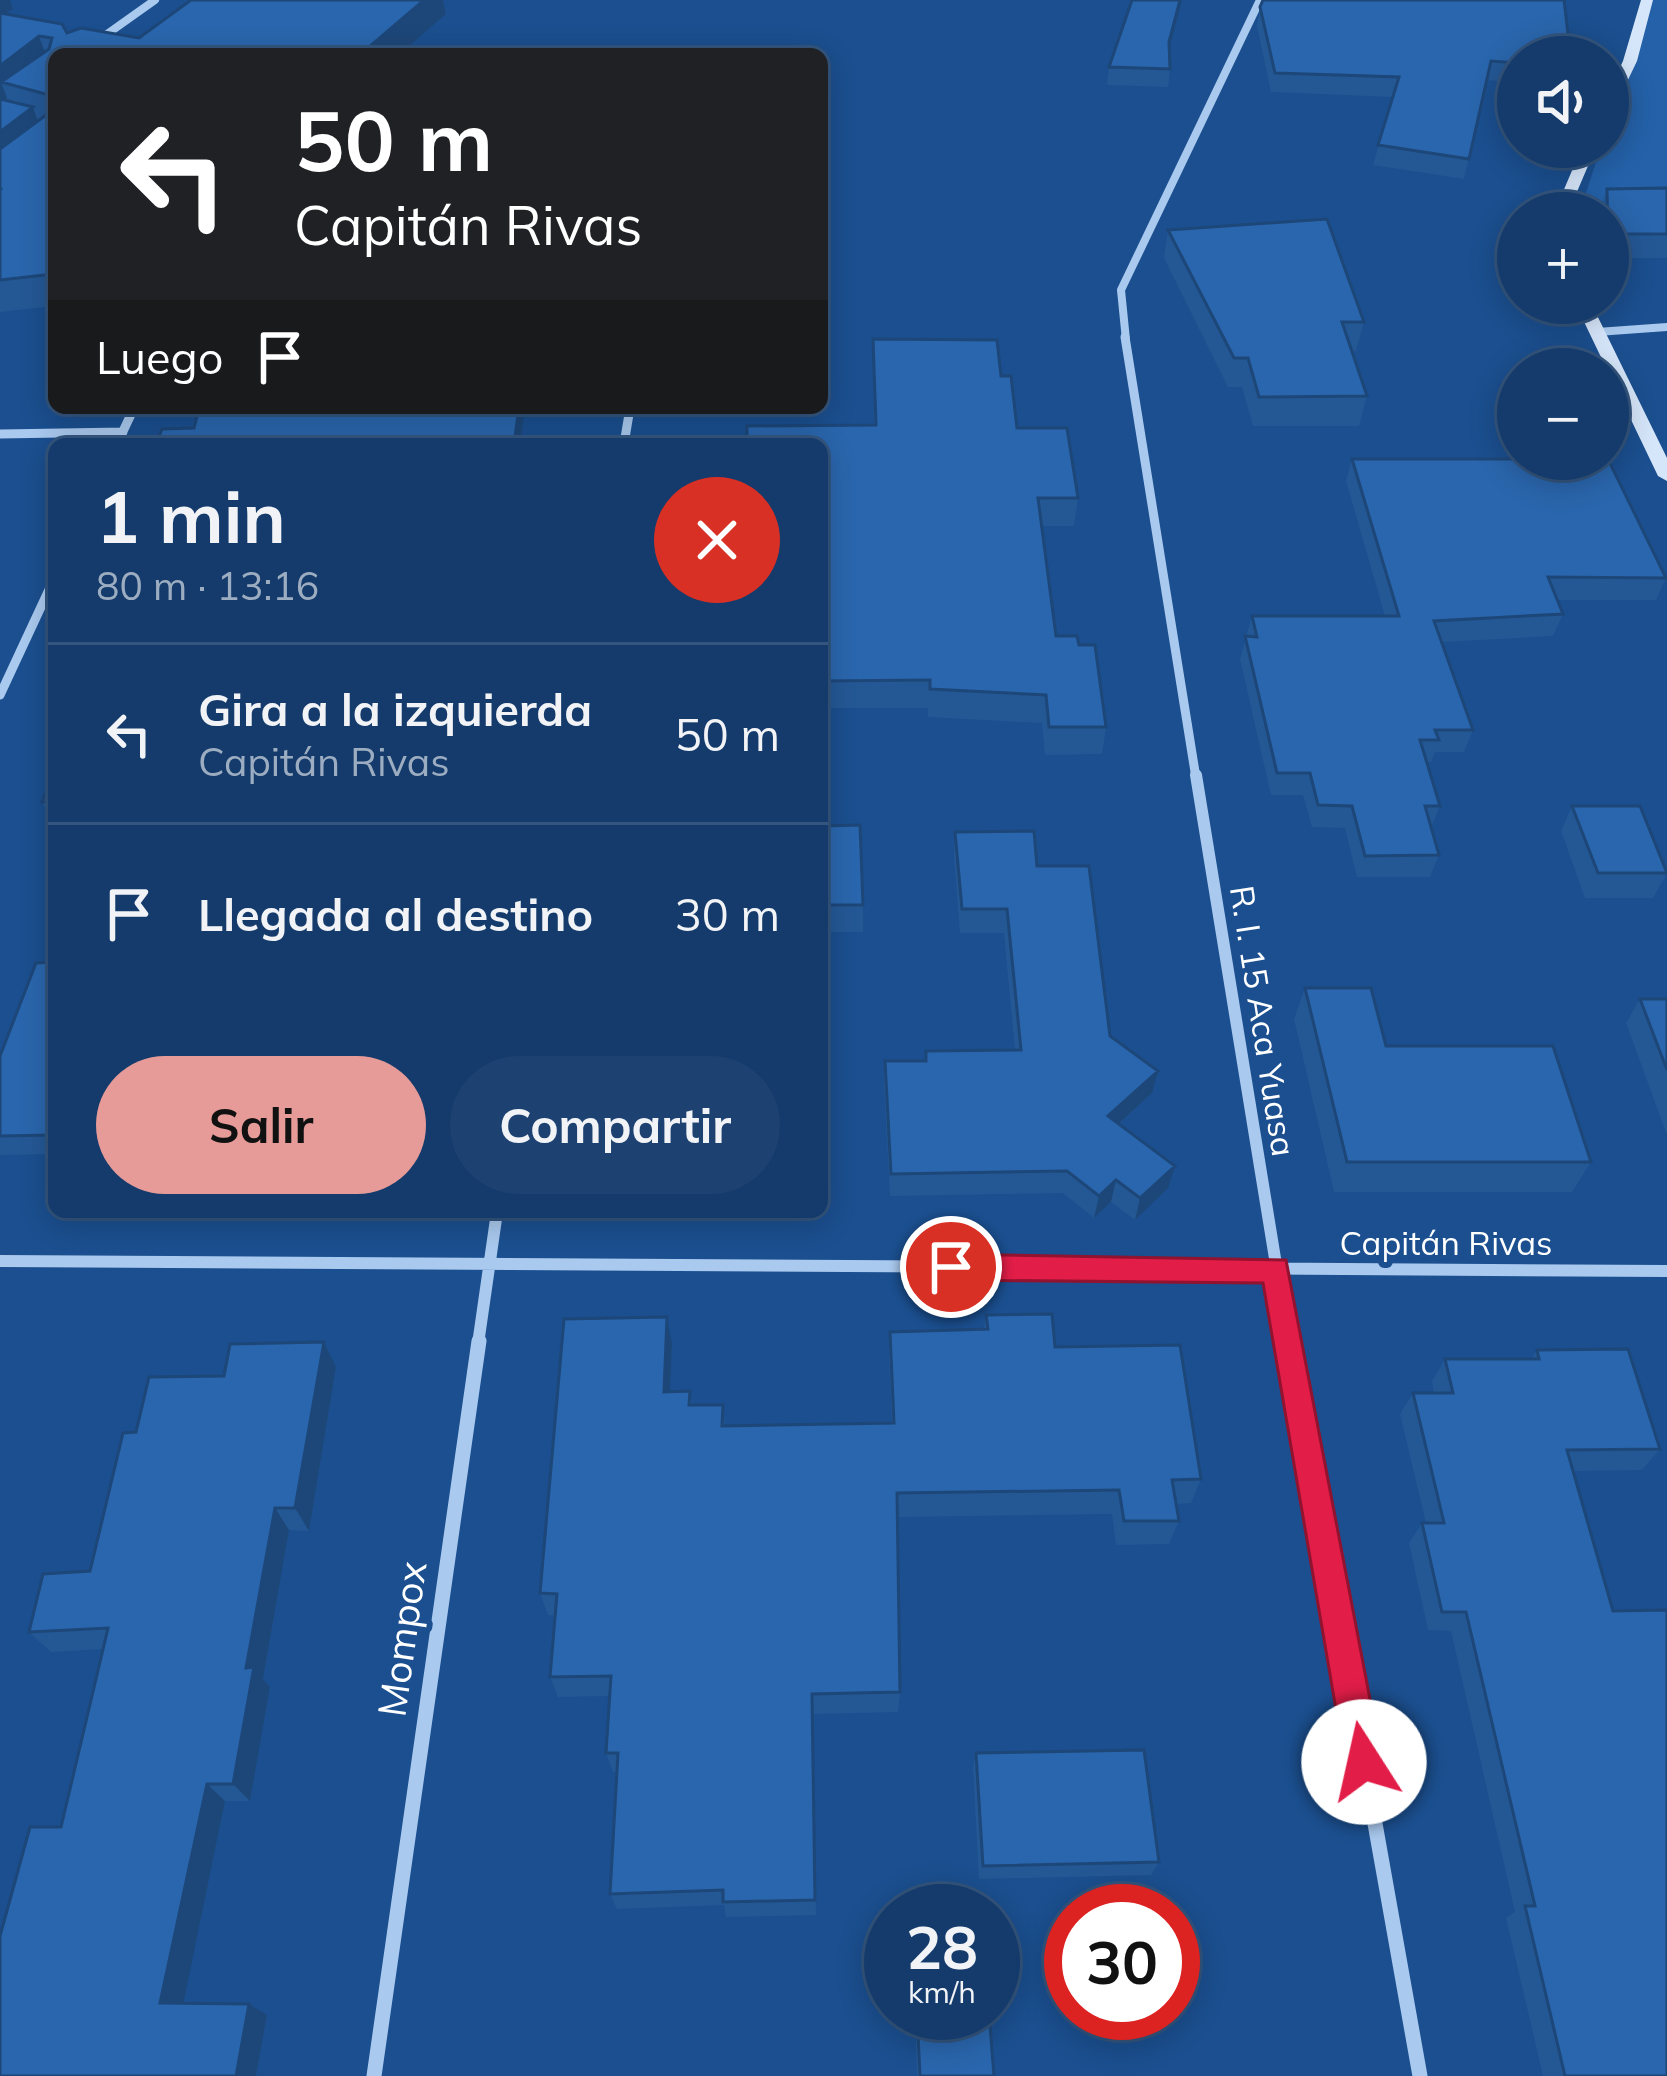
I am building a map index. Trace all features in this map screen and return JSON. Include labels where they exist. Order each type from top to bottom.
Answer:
[{"type":"street","points":[[87,48],[155,0]]},
{"type":"street","name":"R. I. 15 Aca Yuasa","points":[[1260,0],[1121,290],[1120,305],[1276,1270],[1420,2076]]},
{"type":"street","points":[[1629,63],[1647,0]]},
{"type":"street","points":[[1593,324],[1667,476]]},
{"type":"street","points":[[1597,332],[1667,327]]},
{"type":"street","points":[[120,438],[131,414]]},
{"type":"street","points":[[0,434],[123,432]]},
{"type":"street","points":[[0,695],[48,592]]},
{"type":"street","name":"Mompox","points":[[374,2076],[496,1218]]},
{"type":"street","name":"Capitán Rivas","points":[[0,1261],[1667,1271]]},
{"type":"shaded area","points":[[1651,0],[1667,0],[1667,197],[1629,199],[1629,192],[1586,192],[1594,168],[1629,168],[1629,65]]},
{"type":"building","points":[[191,0],[424,0],[368,48],[49,48],[52,38],[39,36],[0,66],[0,13],[62,24],[67,33],[81,28],[139,38]]},
{"type":"building","points":[[1132,0],[1180,0],[1169,42],[1170,69],[1109,67]]},
{"type":"building","points":[[1263,0],[1564,0],[1568,36],[1497,36],[1497,61],[1491,61],[1469,159],[1378,145],[1399,77],[1275,73],[1260,7]]},
{"type":"building","points":[[48,50],[48,95],[1,82]]},
{"type":"building","points":[[0,99],[33,107],[0,132]]},
{"type":"building","points":[[48,113],[48,275],[0,280],[0,149]]},
{"type":"building","points":[[1667,188],[1667,234],[1629,234],[1629,192],[1607,189]]},
{"type":"building","points":[[1327,219],[1364,322],[1342,322],[1367,396],[1259,397],[1248,358],[1234,358],[1168,230]]},
{"type":"building","points":[[873,339],[997,340],[1001,376],[1011,376],[1017,428],[1067,428],[1078,498],[1038,498],[1056,636],[1077,636],[1079,645],[1095,645],[1106,727],[1049,727],[1046,695],[930,689],[930,680],[828,681],[828,438],[747,438],[747,426],[876,425]]},
{"type":"building","points":[[198,414],[518,414],[515,438],[158,438],[162,429],[194,428]]},
{"type":"building","points":[[1352,459],[1497,459],[1497,480],[1618,480],[1666,578],[1548,577],[1563,614],[1434,621],[1473,730],[1435,730],[1439,740],[1420,740],[1440,806],[1425,806],[1439,855],[1365,856],[1352,806],[1318,805],[1310,773],[1277,773],[1245,636],[1257,637],[1252,616],[1399,616]]},
{"type":"building","points":[[1572,806],[1640,806],[1667,873],[1598,873]]},
{"type":"building","points":[[860,825],[863,905],[828,905],[828,826]]},
{"type":"building","points":[[1034,831],[1037,866],[1089,866],[1110,1036],[1158,1071],[1108,1116],[1175,1166],[1140,1198],[1116,1180],[1099,1196],[1067,1171],[891,1174],[885,1061],[926,1061],[926,1051],[1021,1050],[1007,909],[962,909],[955,832]]},
{"type":"building","points":[[48,962],[48,1135],[0,1136],[0,1056],[36,963]]},
{"type":"building","points":[[1305,988],[1371,988],[1386,1046],[1553,1046],[1591,1162],[1347,1162]]},
{"type":"building","points":[[1640,999],[1667,999],[1667,1070]]},
{"type":"building","points":[[1052,1314],[1055,1347],[1180,1345],[1201,1479],[1172,1480],[1179,1521],[1124,1521],[1119,1490],[897,1493],[900,1692],[812,1694],[815,1900],[723,1902],[723,1890],[610,1894],[618,1753],[606,1753],[611,1676],[550,1677],[557,1594],[540,1593],[564,1319],[667,1317],[664,1392],[690,1391],[689,1405],[723,1405],[722,1426],[894,1423],[890,1332],[988,1329],[986,1315]]},
{"type":"building","points":[[324,1342],[295,1508],[275,1508],[246,1668],[254,1667],[233,1784],[207,1784],[160,2003],[249,2004],[236,2076],[0,2076],[0,1936],[30,1827],[61,1827],[108,1628],[29,1632],[43,1574],[90,1571],[123,1433],[136,1432],[149,1377],[224,1376],[230,1344]]},
{"type":"building","points":[[1628,1349],[1660,1449],[1567,1450],[1613,1611],[1667,1610],[1667,2076],[1565,2076],[1525,1906],[1535,1906],[1466,1612],[1442,1612],[1422,1523],[1444,1523],[1413,1393],[1453,1393],[1445,1359],[1539,1359],[1537,1350]]},
{"type":"building","points":[[1144,1750],[1159,1862],[983,1866],[976,1753]]},
{"type":"building","points":[[918,2040],[991,2040],[994,2076],[920,2076]]},
{"type":"route","points":[[951,1267],[1276,1270],[1364,1762]]}]
